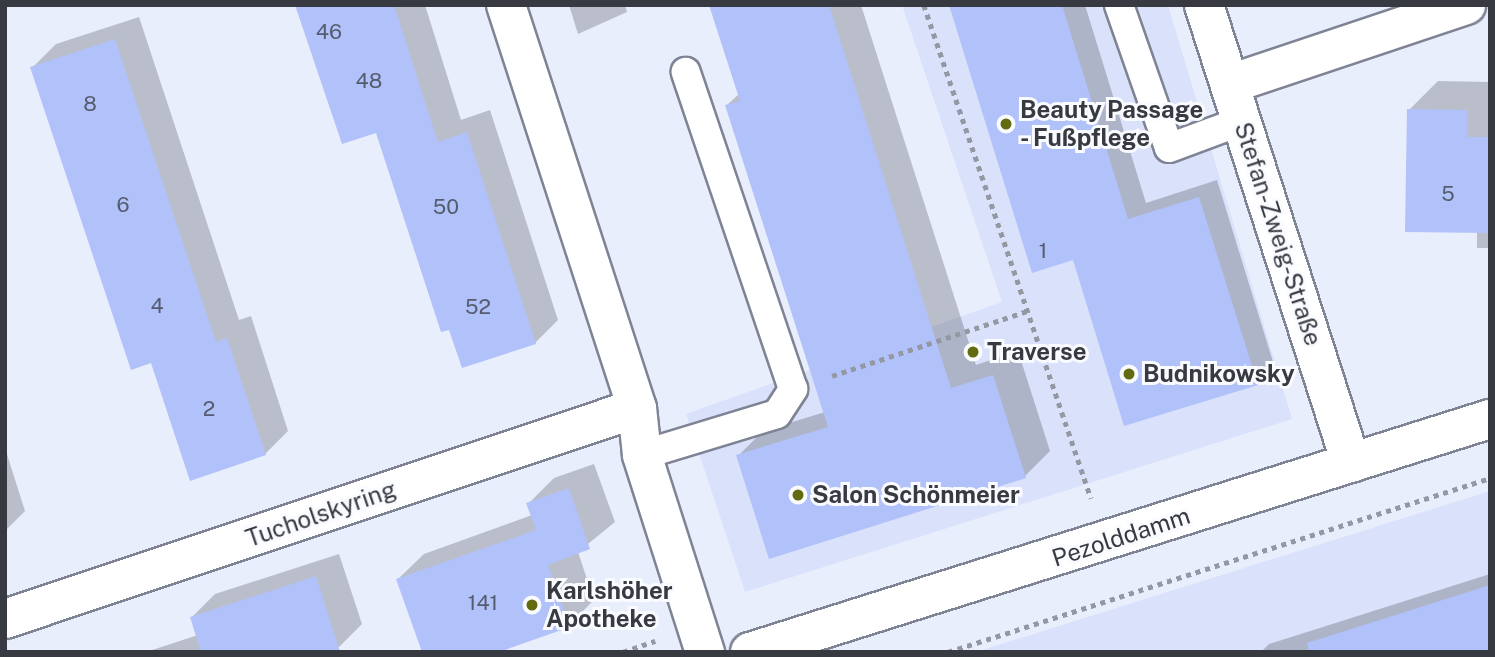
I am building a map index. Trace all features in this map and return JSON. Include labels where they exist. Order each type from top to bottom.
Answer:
[{"type":"street","points":[[506,5],[637,408],[642,455],[705,652]]},
{"type":"street","name":"Stefan-Zweig-Straße","points":[[1204,5],[1351,463]]},
{"type":"street","points":[[1230,84],[1466,5]]},
{"type":"street","name":"Tucholskyring","points":[[5,619],[637,408]]},
{"type":"street","name":"Pezolddamm","points":[[750,652],[1106,543],[1490,419]]},
{"type":"lane","points":[[1119,5],[1169,148],[1242,121]]},
{"type":"lane","points":[[642,455],[777,414],[793,389],[686,72]]},
{"type":"path","points":[[924,5],[1106,543]]},
{"type":"path","points":[[793,389],[1027,311]]},
{"type":"path","points":[[948,652],[1490,478]]},
{"type":"shaded area","points":[[902,5],[1168,5],[1292,419],[745,592],[686,414],[1002,302]]},
{"type":"shaded area","points":[[1490,491],[1490,652],[976,652]]},
{"type":"building","points":[[295,5],[394,5],[438,142],[467,132],[536,344],[462,368],[449,330],[441,332],[376,133],[342,144]]},
{"type":"building","points":[[709,5],[829,5],[951,388],[993,375],[1026,478],[769,559],[736,455],[828,427],[725,105],[740,101]]},
{"type":"building","points":[[949,5],[1062,5],[1128,219],[1199,197],[1258,385],[1124,426],[1073,260],[1032,273]]},
{"type":"building","points":[[115,39],[216,342],[227,338],[266,455],[190,481],[151,363],[131,370],[30,67]]},
{"type":"building","points":[[1407,109],[1467,110],[1467,137],[1490,137],[1490,233],[1405,232]]},
{"type":"building","points":[[569,488],[590,549],[548,565],[570,627],[499,652],[422,652],[396,579],[536,530],[526,503]]},
{"type":"building","points":[[316,576],[340,652],[201,652],[190,617]]},
{"type":"building","points":[[1490,585],[1490,652],[1309,652],[1307,643]]},
{"type":"place","name":"Beauty Passage - Fußpflege","points":[[1006,124]]},
{"type":"place","name":"Traverse","points":[[973,352]]},
{"type":"place","name":"Budnikowsky","points":[[1129,374]]},
{"type":"place","name":"Salon Schönmeier","points":[[798,495]]},
{"type":"place","name":"Karlshöher Apotheke","points":[[532,605]]}]
